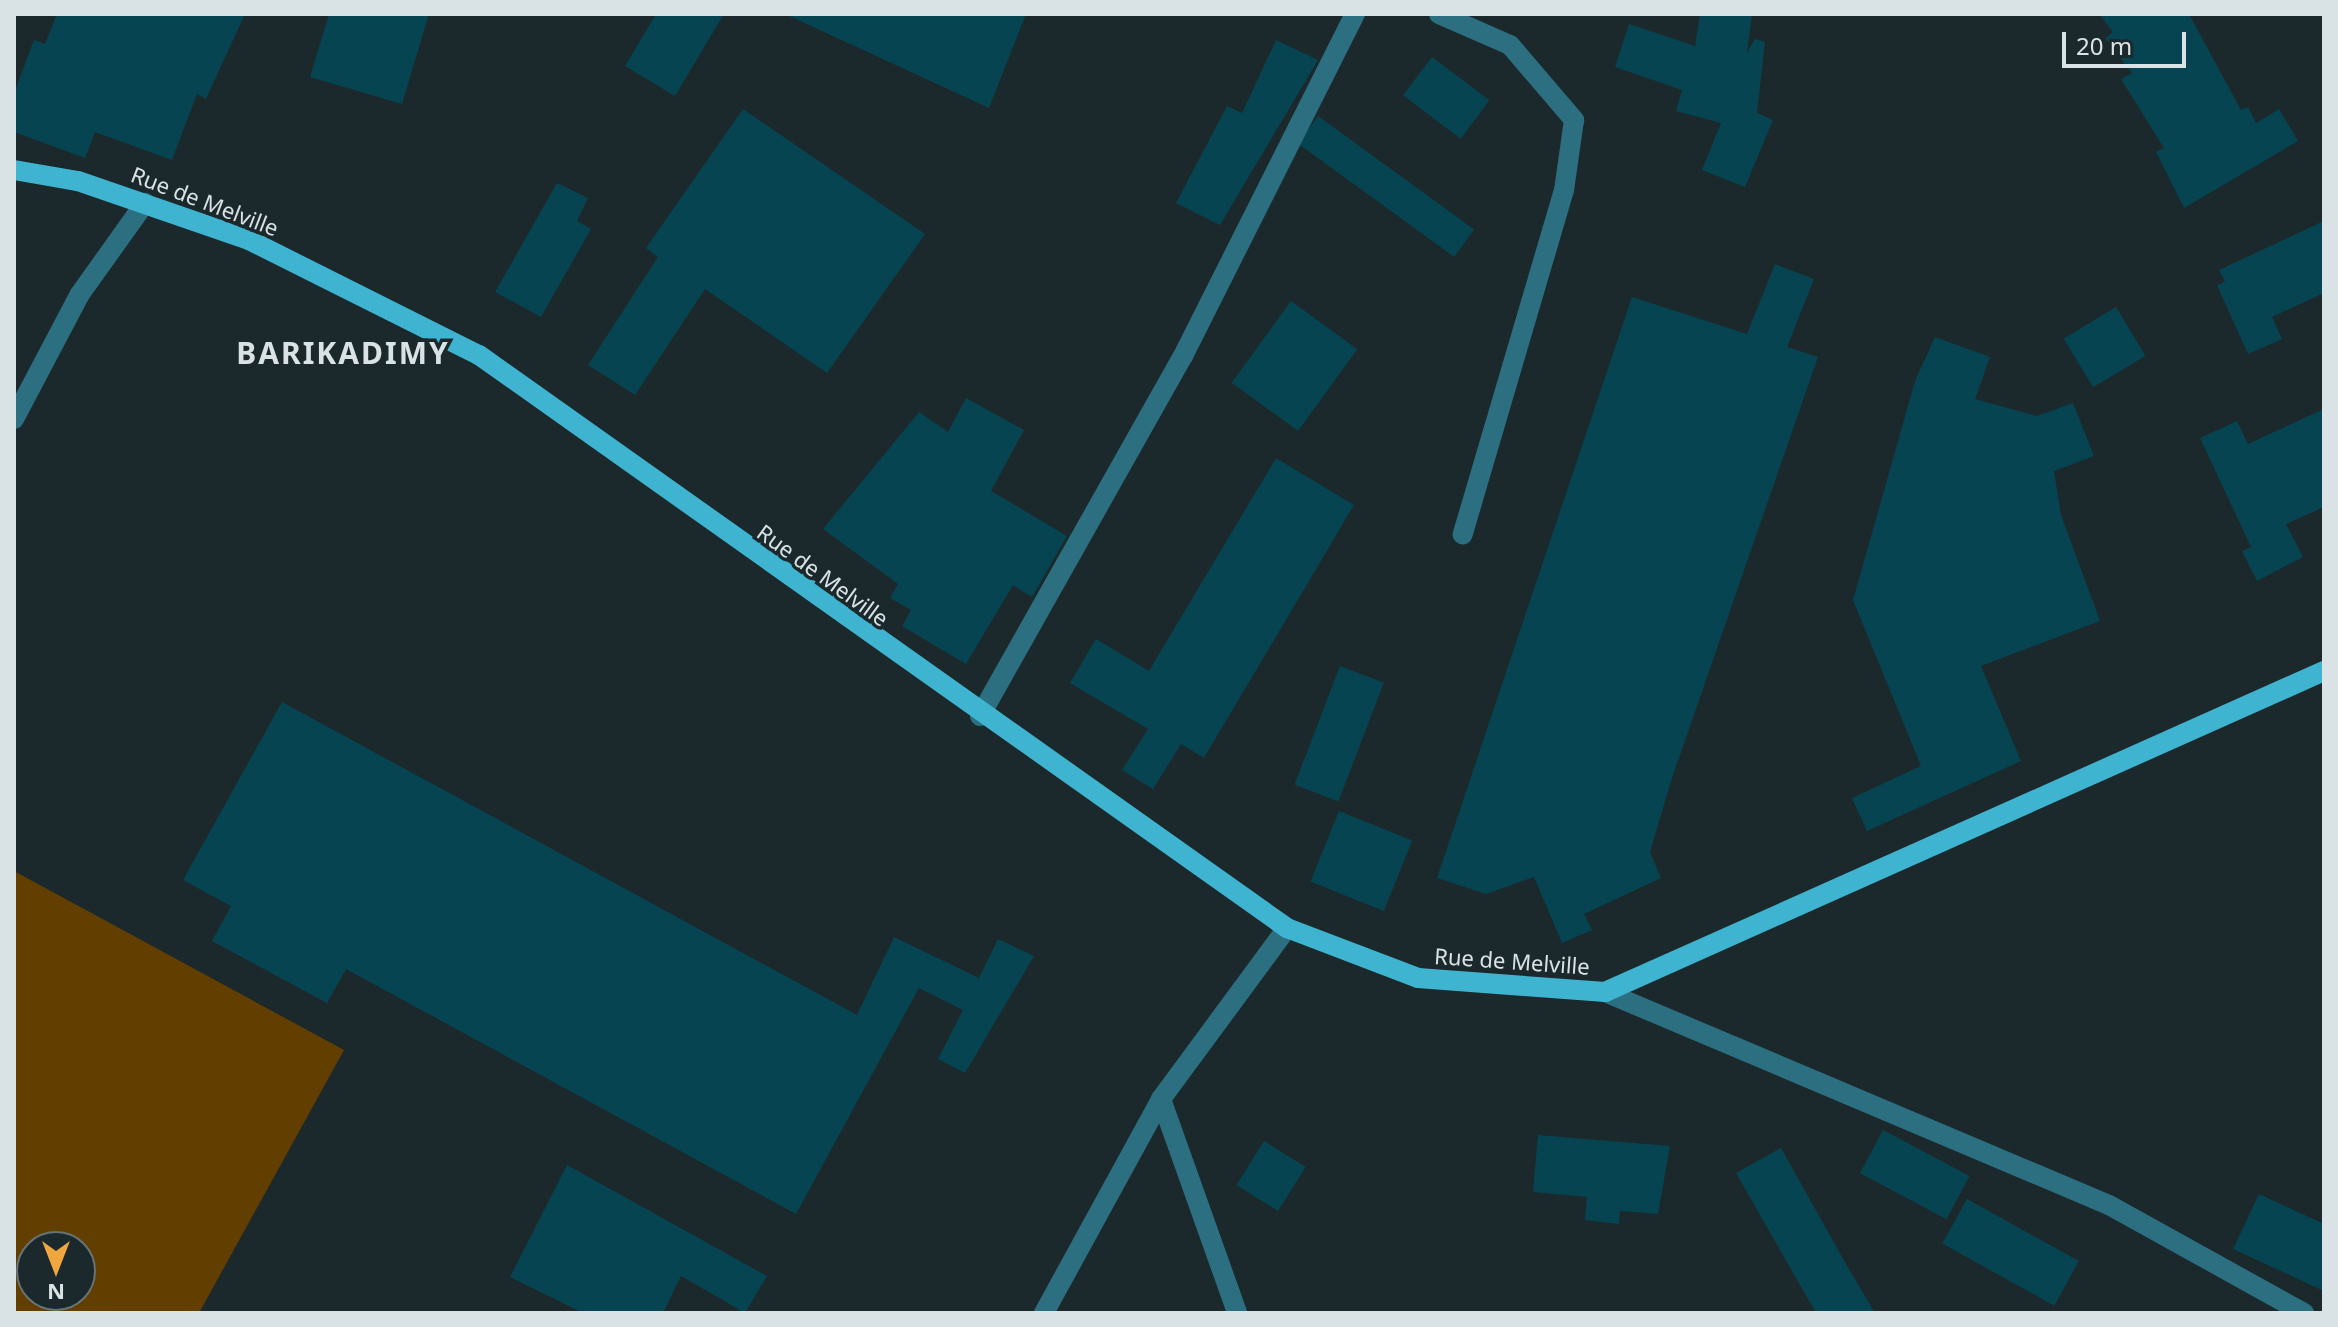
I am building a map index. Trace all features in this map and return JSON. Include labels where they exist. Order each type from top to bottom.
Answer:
[{"type":"main road","name":"Rue de Melville","points":[[14,170],[145,203],[249,240],[479,355],[980,716],[1287,928],[1418,978],[1605,992]]},
{"type":"main road","points":[[1605,992],[2324,671]]},
{"type":"street","points":[[980,716],[1183,356],[1355,14]]},
{"type":"street","points":[[1439,14],[1510,45],[1574,120],[1564,190],[1463,534]]},
{"type":"street","points":[[14,419],[80,294],[145,203]]},
{"type":"street","points":[[1044,1313],[1161,1099],[1287,928]]},
{"type":"street","points":[[1605,992],[2109,1205],[2304,1313]]},
{"type":"street","points":[[1161,1099],[1237,1313]]},
{"type":"shaded area","points":[[14,871],[344,1050],[199,1313],[14,1313]]},
{"type":"building","points":[[57,14],[245,14],[206,99],[197,94],[172,160],[95,132],[85,158],[14,132],[14,93],[34,40],[45,44]]},
{"type":"building","points":[[329,14],[429,14],[402,104],[310,77]]},
{"type":"building","points":[[656,14],[724,14],[675,96],[625,66]]},
{"type":"building","points":[[785,14],[1026,14],[989,108]]},
{"type":"building","points":[[1700,14],[1752,14],[1747,53],[1755,39],[1765,42],[1757,113],[1773,120],[1745,187],[1702,170],[1721,123],[1676,111],[1682,90],[1615,67],[1629,24],[1695,46]]},
{"type":"building","points":[[2099,14],[2189,14],[2241,110],[2248,107],[2256,123],[2279,109],[2298,141],[2184,208],[2156,152],[2164,148],[2121,79],[2132,73],[2105,38],[2113,32]]},
{"type":"building","points":[[1276,40],[1318,60],[1220,225],[1176,203],[1227,106],[1242,113]]},
{"type":"building","points":[[1432,57],[1490,100],[1461,139],[1403,95]]},
{"type":"building","points":[[743,109],[925,234],[827,373],[705,289],[635,395],[588,365],[658,257],[646,248]]},
{"type":"building","points":[[1318,116],[1474,229],[1454,257],[1298,144]]},
{"type":"building","points":[[557,183],[588,198],[577,221],[591,229],[541,317],[495,292]]},
{"type":"building","points":[[2324,221],[2324,293],[2272,317],[2282,339],[2248,354],[2217,285],[2225,282],[2219,270]]},
{"type":"building","points":[[1775,264],[1814,279],[1787,347],[1818,357],[1671,781],[1650,852],[1661,878],[1584,914],[1592,930],[1562,943],[1534,877],[1486,894],[1437,878],[1632,297],[1747,334]]},
{"type":"building","points":[[1291,301],[1357,349],[1298,431],[1232,383]]},
{"type":"building","points":[[2116,307],[2145,356],[2093,387],[2064,338]]},
{"type":"building","points":[[1935,337],[1990,357],[1975,399],[2037,416],[2073,403],[2094,456],[2054,471],[2061,515],[2100,621],[1981,666],[2021,761],[1867,831],[1852,798],[1921,766],[1853,600],[1915,381]]},
{"type":"building","points":[[966,398],[1024,430],[991,491],[1067,536],[1032,597],[1013,585],[966,664],[902,626],[911,610],[890,598],[898,584],[823,529],[919,412],[948,432]]},
{"type":"building","points":[[2324,409],[2324,507],[2286,524],[2303,557],[2257,581],[2242,551],[2251,547],[2200,438],[2237,421],[2248,444]]},
{"type":"building","points":[[1276,458],[1354,505],[1204,758],[1181,744],[1153,789],[1122,770],[1148,729],[1070,683],[1096,639],[1149,671]]},
{"type":"building","points":[[1340,666],[1384,683],[1338,801],[1294,785]]},
{"type":"building","points":[[282,702],[857,1015],[894,937],[979,978],[998,939],[1034,956],[965,1073],[938,1059],[963,1010],[919,988],[796,1214],[346,969],[327,1003],[212,941],[231,906],[183,880]]},
{"type":"building","points":[[1339,811],[1412,841],[1384,911],[1311,881]]},
{"type":"building","points":[[1883,1130],[1970,1176],[1947,1219],[1860,1173]]},
{"type":"building","points":[[1538,1135],[1670,1146],[1658,1214],[1620,1211],[1619,1224],[1585,1220],[1587,1197],[1533,1192]]},
{"type":"building","points":[[1264,1141],[1306,1167],[1278,1211],[1236,1185]]},
{"type":"building","points":[[1781,1148],[1875,1313],[1816,1313],[1736,1173]]},
{"type":"building","points":[[567,1165],[767,1276],[745,1313],[681,1276],[663,1313],[583,1313],[510,1277]]},
{"type":"building","points":[[2259,1194],[2324,1224],[2324,1291],[2233,1249]]},
{"type":"building","points":[[1967,1199],[2079,1261],[2054,1306],[1942,1244]]},
{"type":"district","name":"BARIKADIMY","points":[[343,353]]}]
